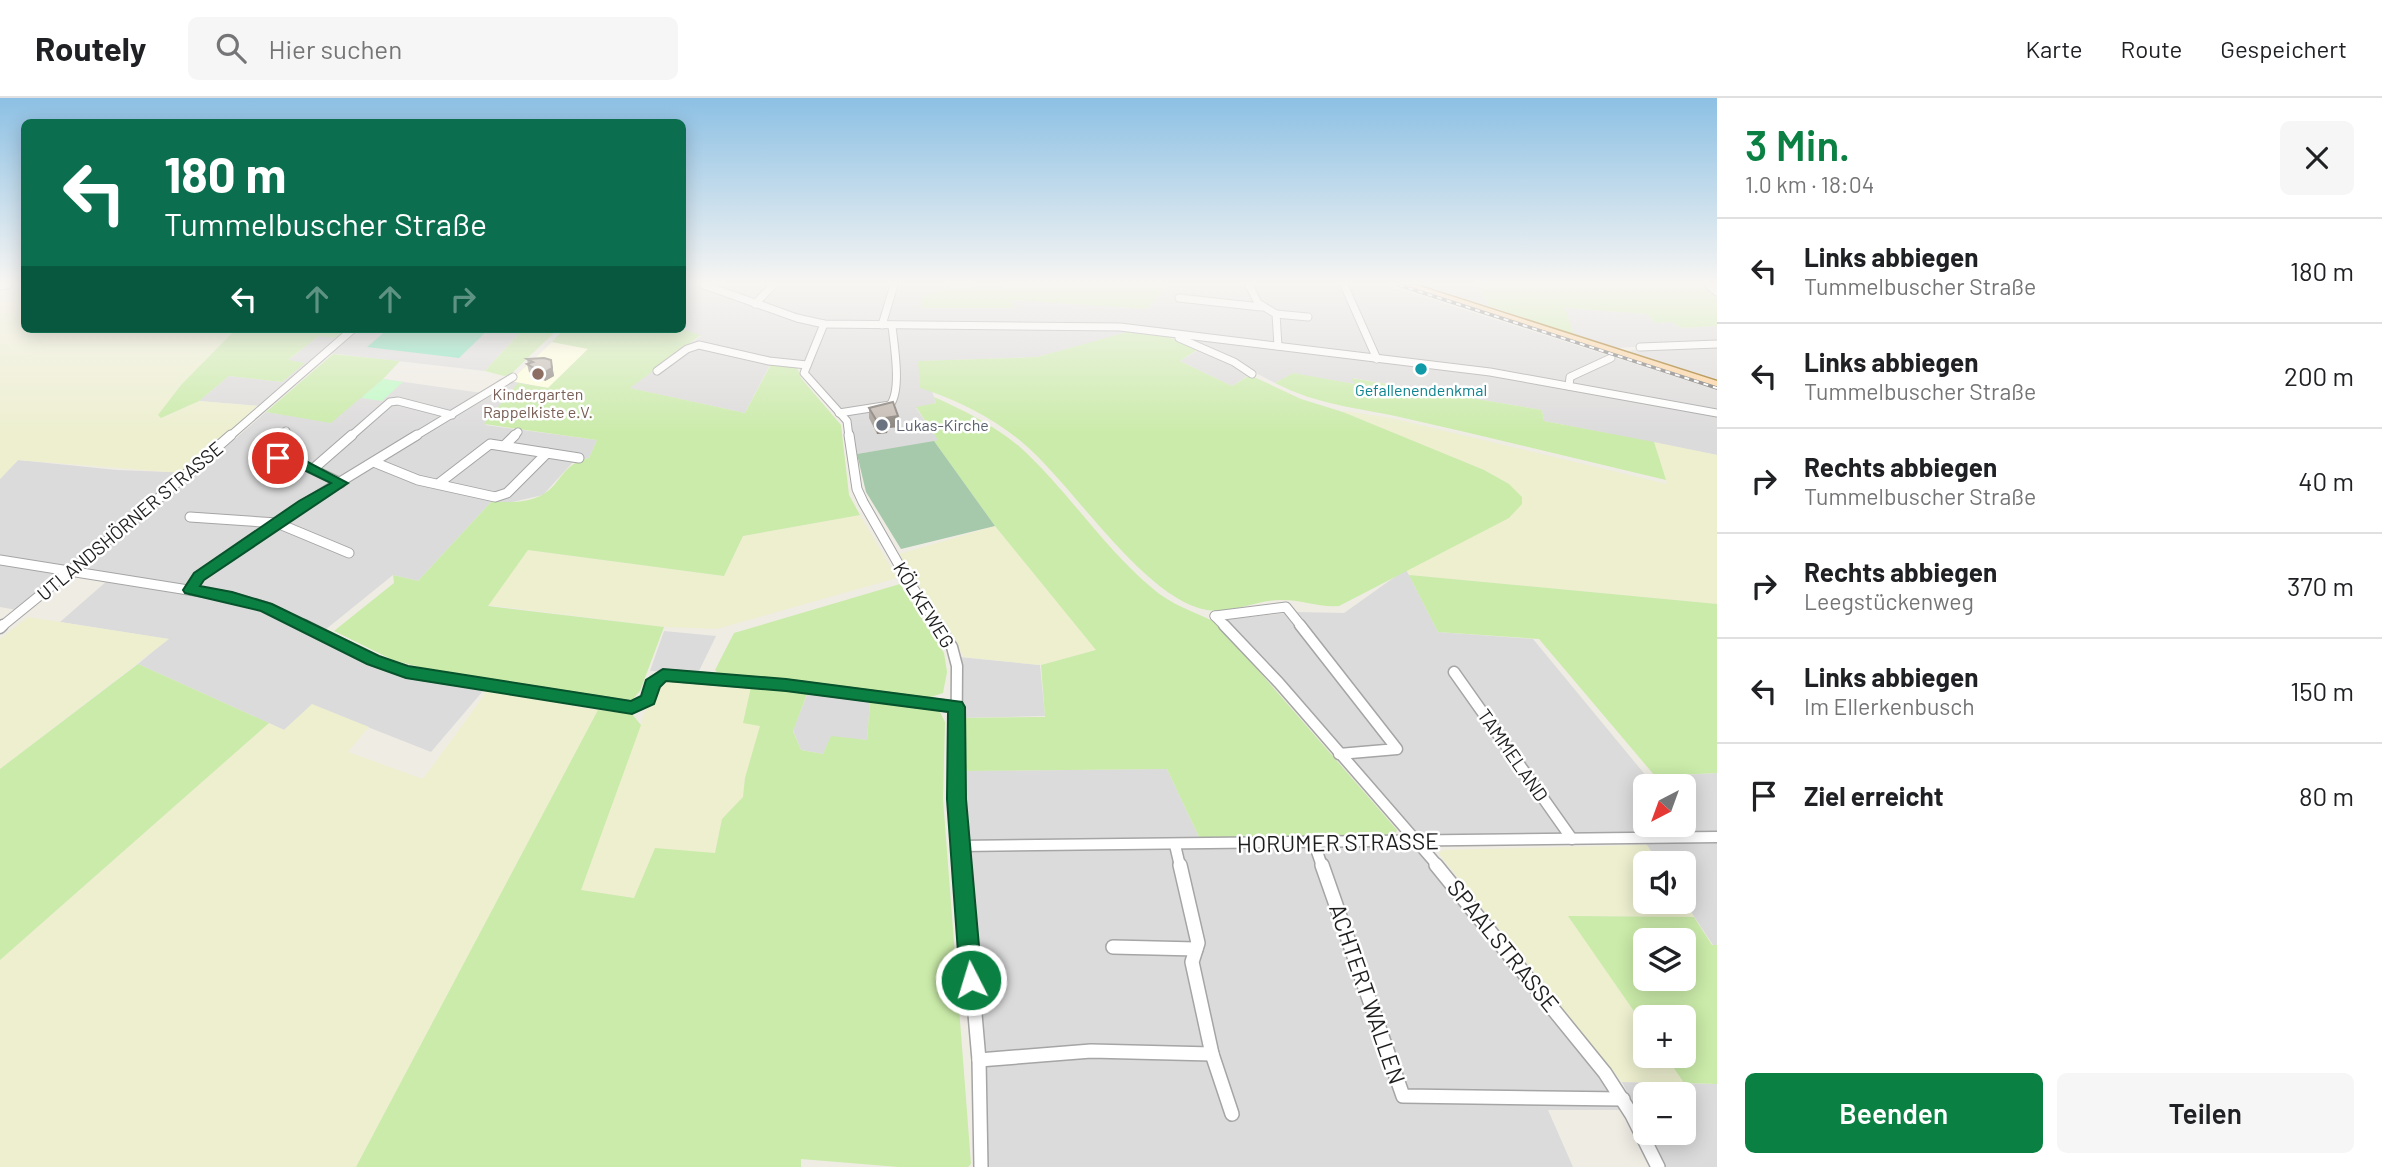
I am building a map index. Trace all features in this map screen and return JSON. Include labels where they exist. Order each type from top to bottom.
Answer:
[{"type":"main road","points":[[1564,335],[1717,384]]},
{"type":"street","name":"UTLANDSHÖRNER STRASSE","points":[[0,628],[71,572],[346,335]]},
{"type":"street","points":[[657,371],[687,349],[699,345],[758,359],[807,365],[819,335]]},
{"type":"street","points":[[839,413],[890,405],[895,399],[896,362],[893,335]]},
{"type":"street","points":[[1171,335],[1234,362],[1252,374]]},
{"type":"street","points":[[1177,335],[1490,372],[1717,413]]},
{"type":"street","points":[[1278,335],[1279,346]]},
{"type":"street","points":[[1366,335],[1377,359]]},
{"type":"street","points":[[1640,347],[1717,344]]},
{"type":"street","points":[[1569,386],[1570,377],[1611,358]]},
{"type":"street","name":"KÖLKEWEG","points":[[807,365],[804,373],[847,421],[857,489],[863,502],[907,579],[952,647],[957,666],[956,799],[979,1060],[981,1167]]},
{"type":"street","points":[[191,590],[199,577],[277,523],[513,377]]},
{"type":"street","points":[[313,469],[393,401],[452,415]]},
{"type":"street","points":[[286,431],[258,455],[298,462],[341,483]]},
{"type":"street","points":[[505,445],[518,432]]},
{"type":"street","points":[[438,485],[487,445],[505,445],[579,458]]},
{"type":"street","points":[[376,463],[418,480],[489,496],[504,495],[547,453]]},
{"type":"street","points":[[190,517],[277,523],[349,553]]},
{"type":"street","points":[[0,559],[232,597],[267,607],[373,660],[406,672],[438,679],[632,707],[648,699],[652,684],[663,675],[786,685],[956,707]]},
{"type":"street","name":"SPAALSTRASSE","points":[[1339,754],[1397,748],[1286,607],[1215,616],[1279,683],[1339,754],[1419,842],[1605,1073],[1623,1099],[1658,1167]]},
{"type":"street","name":"TAMMELAND","points":[[1454,672],[1572,839]]},
{"type":"street","name":"HORUMER STRASSE","points":[[960,846],[1717,837]]},
{"type":"street","name":"ACHTERT WALLEN","points":[[1314,843],[1403,1096],[1623,1099]]},
{"type":"street","points":[[1175,845],[1198,943],[1192,962],[1212,1054],[1232,1114]]},
{"type":"street","points":[[1113,947],[1196,949]]},
{"type":"street","points":[[979,1060],[1091,1051],[1212,1054]]},
{"type":"shaded area","points":[[0,335],[230,335],[181,385],[158,415],[162,418],[199,401],[258,406],[181,473],[18,460],[0,479]]},
{"type":"shaded area","points":[[348,335],[518,335],[485,371],[328,353]]},
{"type":"shaded area","points":[[698,335],[1119,335],[1037,357],[919,361],[920,387],[932,391],[936,403],[916,408],[939,441],[857,454],[850,421],[808,373],[811,364],[773,359],[745,413],[629,388],[701,336]]},
{"type":"shaded area","points":[[1177,335],[1543,335],[1717,390],[1717,455],[1544,421],[1542,410],[1353,378],[1356,384],[1293,374],[1275,383],[1254,372],[1232,386],[1180,361],[1201,348]]},
{"type":"shaded area","points":[[1577,335],[1717,335],[1717,342],[1615,348]]},
{"type":"shaded area","points":[[319,336],[340,338],[260,406],[199,401],[229,376],[282,382],[304,363],[287,361]]},
{"type":"shaded area","points":[[552,342],[548,388],[485,425],[597,440],[589,458],[574,461],[543,495],[508,503],[492,501],[418,581],[393,575],[325,630],[390,663],[483,691],[431,752],[312,705],[284,730],[138,664],[168,639],[60,622],[108,580],[62,576],[17,610],[0,607],[0,479],[18,460],[117,470],[196,473],[266,412],[331,422],[383,379],[482,393],[500,379],[510,381]]},
{"type":"shaded area","points":[[552,342],[589,348],[548,388],[510,381]]},
{"type":"shaded area","points":[[1717,346],[1717,382],[1625,353],[1632,350]]},
{"type":"shaded area","points":[[1343,412],[1391,418],[1667,484],[1654,442],[1717,455],[1717,604],[1409,575],[1406,569],[1509,518],[1509,484],[1484,470]]},
{"type":"shaded area","points":[[934,441],[995,526],[901,549],[866,492],[857,454]]},
{"type":"shaded area","points":[[860,515],[897,578],[717,629],[664,627],[487,605],[528,550],[724,576],[743,536]]},
{"type":"shaded area","points":[[995,526],[1097,650],[1040,665],[964,657],[899,554]]},
{"type":"shaded area","points":[[1406,569],[1438,632],[1533,639],[1645,774],[1633,774],[1633,832],[1423,838],[1221,620],[1296,612],[1344,613]]},
{"type":"shaded area","points":[[28,617],[169,639],[0,769],[0,639]]},
{"type":"shaded area","points":[[664,631],[716,636],[698,673],[650,671]]},
{"type":"shaded area","points":[[959,657],[1040,665],[1045,716],[960,718]]},
{"type":"shaded area","points":[[667,678],[752,685],[761,726],[745,778],[743,797],[722,819],[715,853],[634,898],[581,890],[655,684]]},
{"type":"shaded area","points":[[809,690],[870,702],[867,740],[831,737],[823,754],[801,750],[793,730]]},
{"type":"shaded area","points":[[487,691],[598,710],[356,1167],[0,1167],[0,960],[269,723],[284,730],[312,704],[369,727],[348,752],[423,779]]},
{"type":"shaded area","points":[[1167,769],[1200,839],[1411,839],[1624,1110],[1548,1110],[1573,1167],[981,1167],[950,771]]},
{"type":"shaded area","points":[[1717,773],[1717,945],[1713,945],[1693,914],[1696,914],[1696,851],[1651,851],[1641,837],[1696,837],[1696,774]]},
{"type":"shaded area","points":[[1647,845],[1651,851],[1633,851],[1633,914],[1692,914],[1694,917],[1569,916],[1633,1009],[1633,1068],[1674,1068],[1683,1082],[1622,1082],[1439,854],[1442,850]]},
{"type":"shaded area","points":[[1622,1082],[1633,1082],[1633,1104]]},
{"type":"shaded area","points":[[1696,1084],[1717,1084],[1717,1167],[1665,1167],[1654,1145],[1696,1145]]},
{"type":"green space","points":[[230,335],[340,335],[337,338],[319,336],[288,360],[305,363],[282,382],[229,376],[199,401],[161,418],[158,415],[181,385]]},
{"type":"green space","points":[[381,335],[483,335],[459,358],[367,347]]},
{"type":"green space","points":[[518,335],[552,335],[510,375],[485,371]]},
{"type":"green space","points":[[559,335],[701,335],[630,388],[745,413],[771,364],[797,367],[801,378],[841,425],[849,495],[860,515],[743,536],[724,576],[528,550],[488,606],[664,627],[640,691],[632,700],[460,678],[393,660],[334,631],[394,583],[393,575],[418,581],[492,501],[517,502],[536,498],[549,490],[567,469],[589,458],[597,440],[484,424],[518,383],[548,388],[588,349],[552,342]]},
{"type":"green space","points":[[1117,335],[1167,336],[1197,350],[1180,361],[1232,386],[1250,375],[1301,399],[1343,412],[1484,470],[1509,484],[1522,497],[1522,504],[1509,518],[1339,606],[1281,600],[1235,609],[1207,610],[1183,601],[1134,563],[1023,443],[974,411],[920,388],[918,361],[1037,357]]},
{"type":"green space","points":[[333,354],[400,361],[331,423],[266,412]]},
{"type":"green space","points":[[1293,373],[1355,384],[1351,378],[1542,410],[1544,421],[1654,442],[1666,480],[1339,405],[1308,397],[1275,383]]},
{"type":"green space","points":[[383,379],[403,382],[382,401],[361,398]]},
{"type":"green space","points":[[934,397],[979,419],[1011,440],[1054,482],[1117,555],[1152,588],[1175,604],[1217,623],[1397,830],[1394,835],[1200,839],[1167,769],[960,771],[962,718],[1045,717],[1041,665],[1096,650],[995,526],[934,441],[938,440],[916,407],[936,403]]},
{"type":"green space","points":[[1409,575],[1717,604],[1717,773],[1653,774],[1539,639],[1438,632]]},
{"type":"green space","points":[[900,584],[944,653],[947,672],[943,693],[925,699],[719,674],[715,670],[734,633]]},
{"type":"green space","points":[[138,664],[269,723],[0,960],[0,769]]},
{"type":"green space","points":[[751,687],[807,694],[793,731],[801,750],[823,754],[831,736],[867,740],[870,702],[933,709],[940,712],[945,722],[943,799],[971,1164],[968,1167],[899,1167],[801,1159],[801,1167],[356,1167],[598,710],[632,714],[641,725],[581,890],[634,898],[655,848],[715,853],[722,819],[743,797],[745,778],[760,726],[743,723]]},
{"type":"green space","points":[[1568,916],[1694,917],[1712,945],[1717,945],[1717,1084],[1683,1082],[1674,1068],[1696,1068],[1696,1005],[1633,1005],[1633,1010]]},
{"type":"building","points":[[527,359],[551,360],[552,368],[543,373],[527,364],[533,362]]},
{"type":"building","points":[[893,402],[898,416],[885,418],[888,422],[878,423],[869,408]]},
{"type":"railway","points":[[1553,335],[1717,388]]},
{"type":"place","name":"Gefallenendenkmal","points":[[1421,369]]},
{"type":"place","name":"Kindergarten Rappelkiste e.V.","points":[[538,374]]},
{"type":"place","name":"Lukas-Kirche","points":[[882,425]]},
{"type":"route","points":[[278,458],[298,462],[341,483],[304,504],[199,577],[191,590],[232,597],[267,607],[373,660],[406,672],[438,679],[632,707],[648,699],[652,684],[663,675],[786,685],[956,707],[956,799],[971,980]]}]
